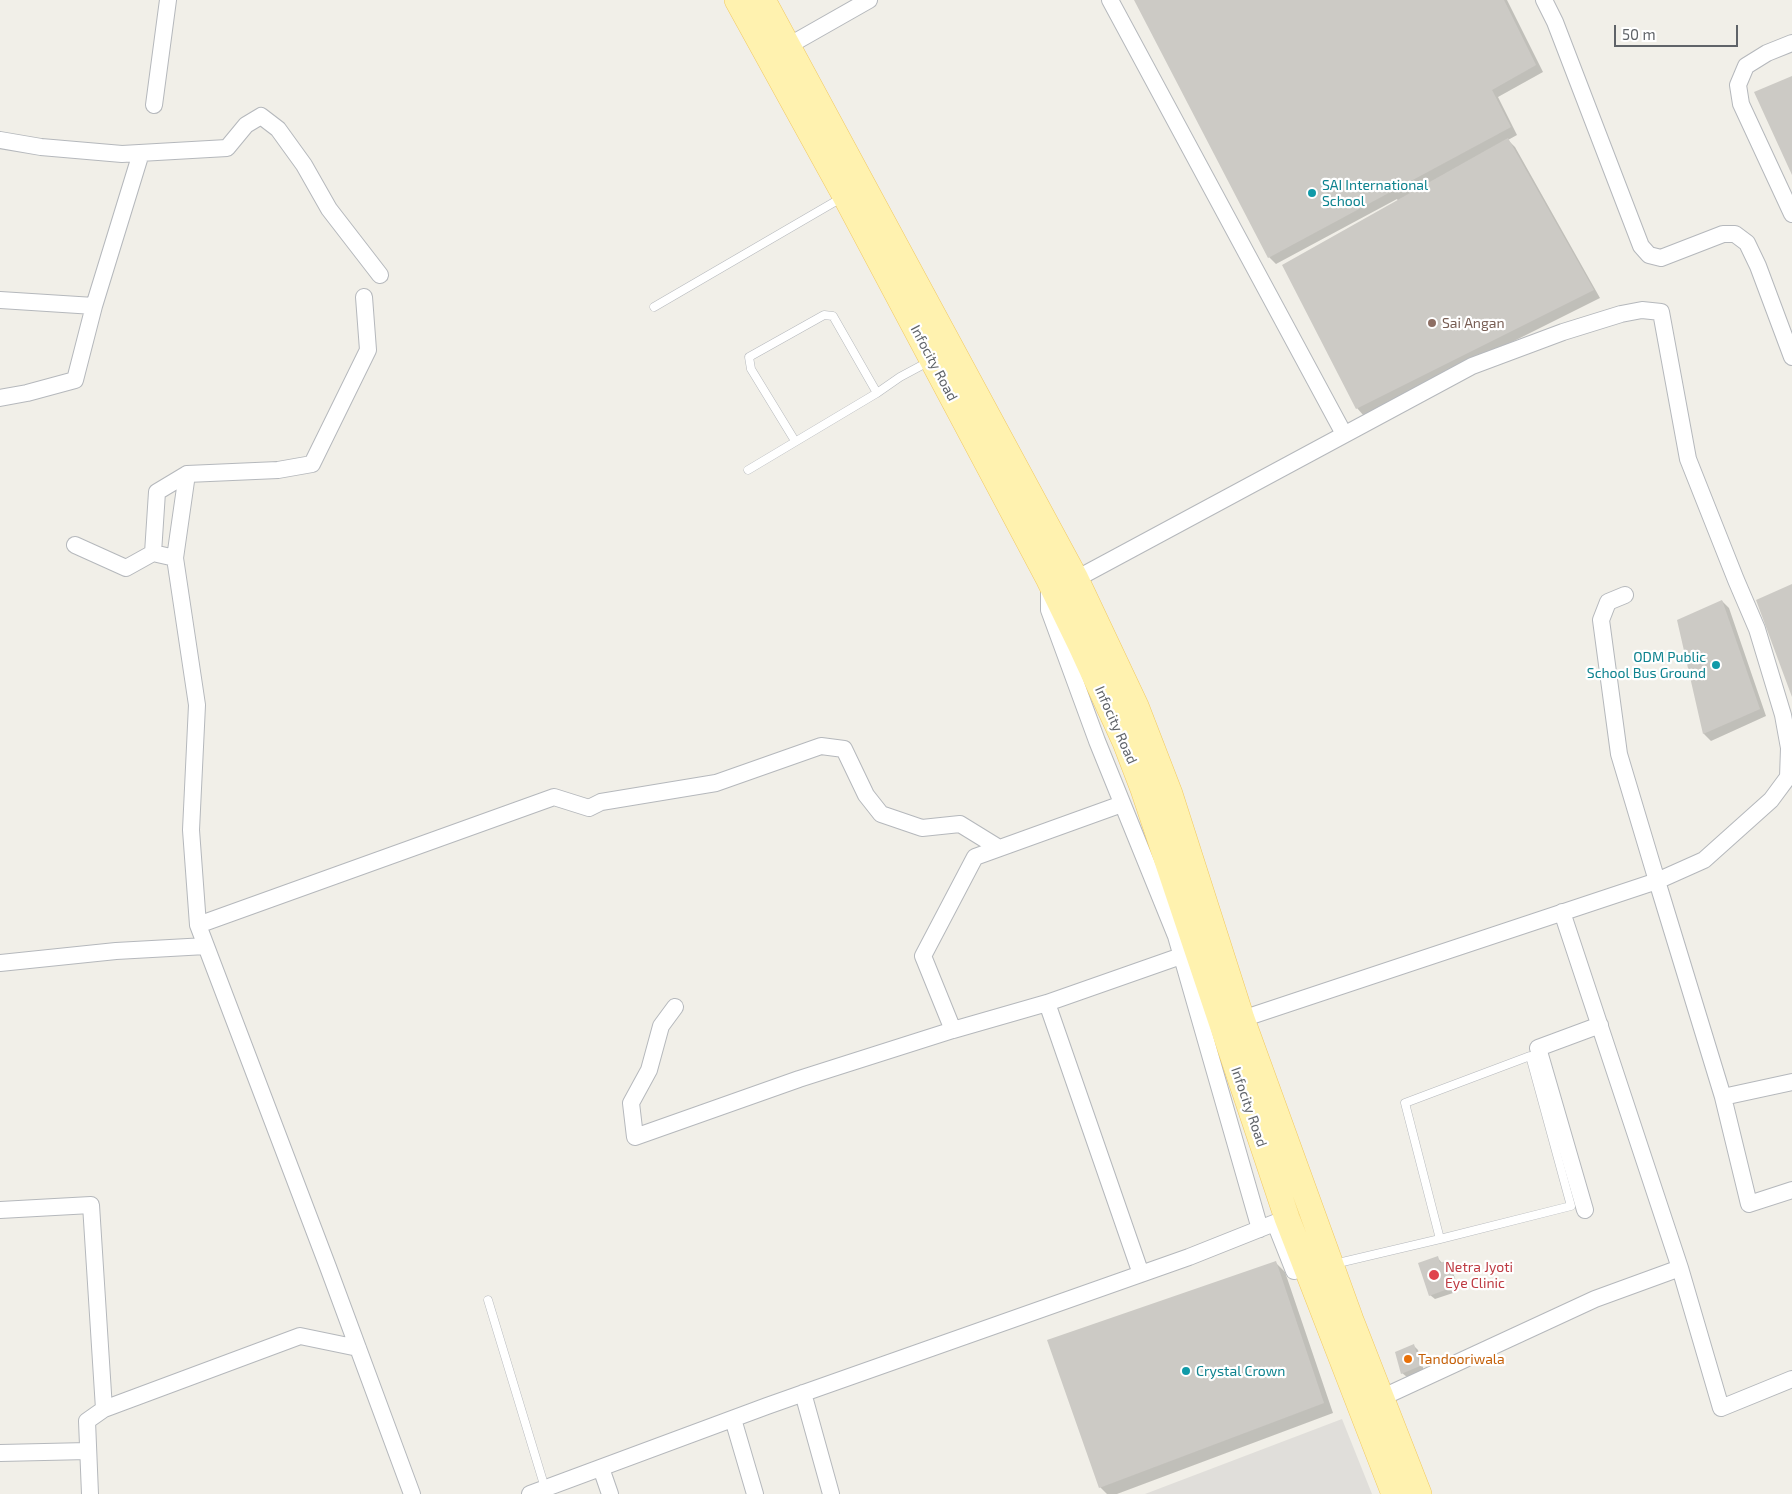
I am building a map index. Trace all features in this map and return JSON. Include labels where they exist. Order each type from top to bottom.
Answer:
[{"type":"main road","name":"Infocity Road","points":[[737,0],[845,196],[932,360],[981,426],[1076,578],[1136,706],[1170,794],[1186,881],[1228,1047],[1281,1220],[1394,1494]]},
{"type":"main road","name":"Infocity Road","points":[[763,0],[981,426],[1049,580],[1082,646],[1125,742],[1143,788],[1186,881],[1242,1019],[1351,1320],[1418,1494]]},
{"type":"street","points":[[154,105],[168,0]]},
{"type":"street","points":[[788,46],[869,0]]},
{"type":"street","points":[[1110,0],[1344,434]]},
{"type":"street","points":[[1544,0],[1555,22],[1641,246],[1649,255],[1660,258],[1723,234],[1735,234],[1741,238],[1746,243],[1758,266],[1792,358]]},
{"type":"street","points":[[1792,43],[1767,53],[1746,66],[1738,84],[1741,104],[1792,214]]},
{"type":"street","points":[[0,140],[41,148],[122,154],[227,148],[246,126],[261,116],[278,129],[304,165],[329,209],[380,275]]},
{"type":"street","points":[[0,398],[75,380],[94,306],[141,153]]},
{"type":"street","points":[[153,553],[157,492],[187,474],[278,470],[312,464],[368,350],[364,297]]},
{"type":"street","points":[[0,300],[94,306]]},
{"type":"street","points":[[1076,578],[1472,366],[1563,332],[1621,314],[1642,310],[1662,312],[1688,459],[1757,629],[1783,715],[1789,748],[1788,777],[1770,800],[1704,860],[1657,881],[1242,1019]]},
{"type":"street","points":[[187,474],[175,558],[197,705],[191,830],[198,925],[412,1494]]},
{"type":"street","points":[[75,545],[126,568],[153,553],[175,558]]},
{"type":"street","points":[[1049,580],[1049,610],[1097,741],[1176,936],[1260,1229]]},
{"type":"street","points":[[1625,595],[1608,602],[1601,620],[1619,754],[1723,1097],[1749,1204],[1792,1190]]},
{"type":"street","points":[[198,925],[554,797],[589,808],[601,802],[716,783],[822,746],[844,749],[866,795],[881,814],[922,828],[960,824],[999,848]]},
{"type":"street","points":[[953,1030],[923,956],[975,857],[1122,804]]},
{"type":"street","points":[[1562,912],[1680,1268],[1721,1408],[1792,1379]]},
{"type":"street","points":[[0,963],[116,951],[206,946]]},
{"type":"street","points":[[676,1007],[661,1026],[649,1070],[631,1102],[635,1137],[799,1079],[953,1030],[1047,1003],[1181,956]]},
{"type":"street","points":[[1047,1003],[1140,1274]]},
{"type":"street","points":[[1585,1210],[1538,1048],[1600,1025]]},
{"type":"street","points":[[1723,1097],[1792,1082]]},
{"type":"street","points":[[0,1210],[92,1205],[104,1409]]},
{"type":"street","points":[[537,1491],[803,1393],[1140,1274],[1281,1220],[1382,1494]]},
{"type":"street","points":[[1382,1398],[1595,1299],[1680,1268]]},
{"type":"street","points":[[90,1494],[87,1421],[104,1409],[300,1336],[358,1348]]},
{"type":"street","points":[[803,1393],[831,1494]]},
{"type":"street","points":[[733,1419],[755,1494]]},
{"type":"street","points":[[0,1453],[88,1451]]},
{"type":"street","points":[[601,1468],[610,1494]]},
{"type":"lane","points":[[654,307],[845,196]]},
{"type":"lane","points":[[795,441],[751,369],[749,357],[824,315],[833,316],[877,393]]},
{"type":"lane","points":[[748,470],[877,393],[900,377],[932,360]]},
{"type":"lane","points":[[1332,1264],[1440,1240],[1571,1206],[1530,1056],[1405,1103],[1440,1240]]},
{"type":"lane","points":[[488,1300],[537,1491]]},
{"type":"shaded area","points":[[1342,1419],[1372,1494],[1145,1494]]},
{"type":"building","name":"SAI International School","points":[[1134,0],[1504,0],[1536,65],[1492,90],[1511,127],[1268,258]]},
{"type":"building","points":[[1792,76],[1792,175],[1754,92]]},
{"type":"building","name":"Sai Angan","points":[[1508,138],[1594,290],[1356,409],[1282,265]]},
{"type":"building","points":[[1792,584],[1792,697],[1756,600]]},
{"type":"building","name":"ODM Public School Bus Ground","points":[[1722,600],[1760,709],[1703,734],[1677,620]]},
{"type":"building","points":[[1438,1256],[1440,1263],[1446,1261],[1452,1277],[1447,1279],[1450,1288],[1429,1296],[1418,1263]]},
{"type":"building","name":"Crystal Crown","points":[[1276,1261],[1324,1403],[1099,1488],[1047,1340]]},
{"type":"building","name":"Tandooriwala","points":[[1414,1344],[1420,1366],[1401,1374],[1395,1352]]},
{"type":"place","name":"SAI International School","points":[[1312,193]]},
{"type":"place","name":"Sai Angan","points":[[1432,323]]},
{"type":"place","name":"ODM Public School Bus Ground","points":[[1716,665]]},
{"type":"place","name":"Netra Jyoti Eye Clinic","points":[[1434,1275]]},
{"type":"place","name":"Tandooriwala","points":[[1408,1359]]},
{"type":"place","name":"Crystal Crown","points":[[1186,1371]]}]
